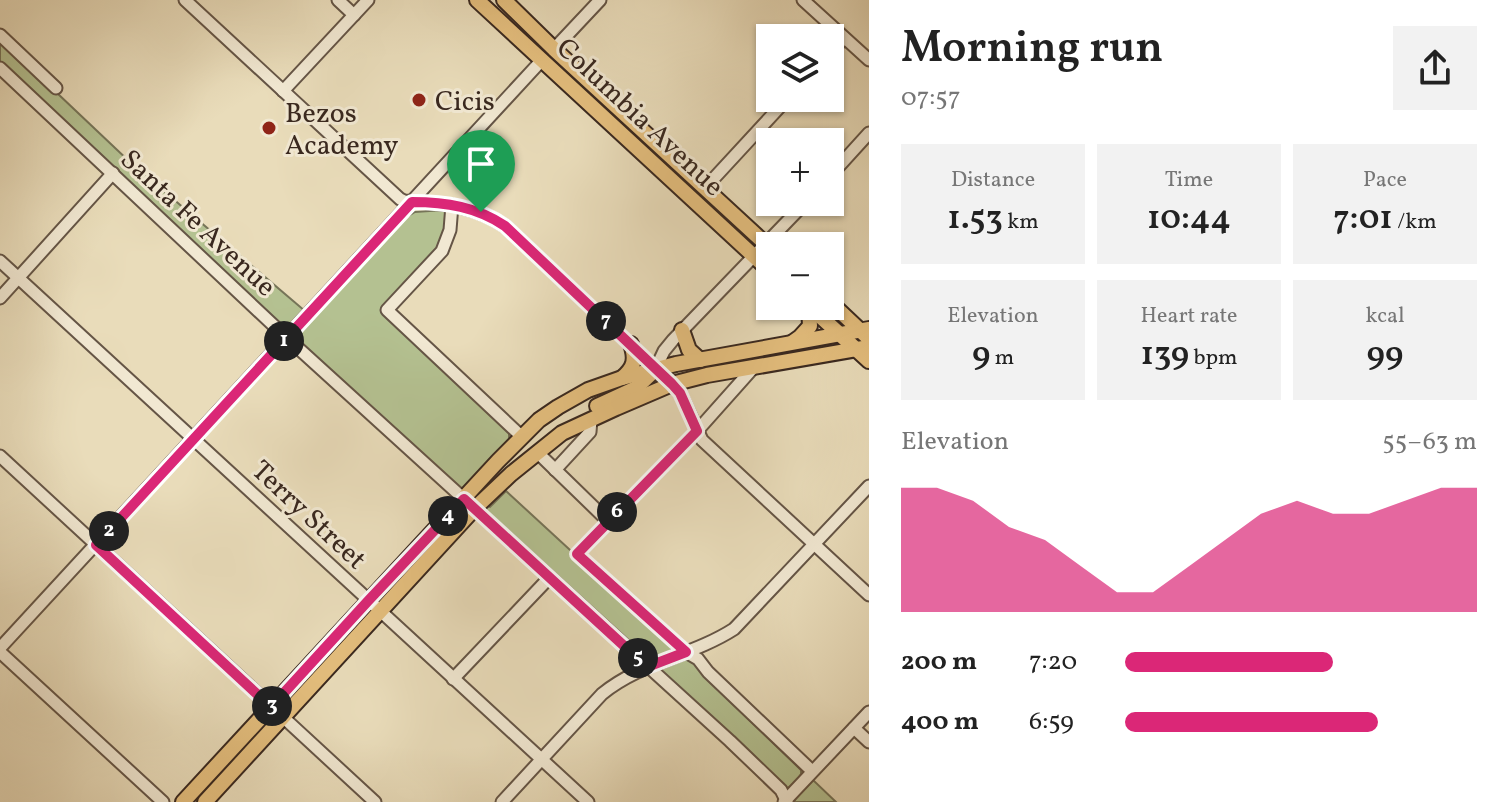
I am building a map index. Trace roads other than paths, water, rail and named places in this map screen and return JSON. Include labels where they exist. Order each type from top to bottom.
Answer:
[{"type":"main road","name":"Columbia Avenue","points":[[477,0],[756,259]]},
{"type":"main road","name":"Columbia Avenue","points":[[504,0],[756,235]]},
{"type":"main road","points":[[542,60],[554,49]]},
{"type":"main road","points":[[631,143],[643,131]]},
{"type":"main road","points":[[844,314],[866,333]]},
{"type":"main road","points":[[789,345],[810,326],[810,320]]},
{"type":"main road","points":[[824,320],[840,335],[863,348],[869,361]]},
{"type":"main road","points":[[682,330],[689,350],[700,360]]},
{"type":"main road","points":[[205,802],[380,612],[521,436],[539,420],[588,390],[656,368],[866,333]]},
{"type":"main road","points":[[622,378],[634,364],[631,344]]},
{"type":"main road","points":[[562,433],[672,384],[863,348]]},
{"type":"main road","points":[[672,384],[689,372],[723,362],[731,355]]},
{"type":"main road","points":[[183,802],[368,601],[469,504],[538,453],[571,421],[636,388],[656,368]]},
{"type":"street","points":[[185,0],[400,199],[481,212],[505,226],[672,384],[680,393],[702,440],[869,595]]},
{"type":"street","points":[[338,0],[354,15]]},
{"type":"street","points":[[283,91],[368,0]]},
{"type":"street","points":[[554,49],[600,0]]},
{"type":"street","points":[[803,0],[829,24]]},
{"type":"street","points":[[0,35],[56,88]]},
{"type":"street","points":[[844,38],[869,60]]},
{"type":"street","points":[[163,802],[0,650],[542,60]]},
{"type":"street","name":"Santa Fe Avenue","points":[[0,68],[287,338],[761,771],[781,790],[785,801]]},
{"type":"street","points":[[705,188],[775,112]]},
{"type":"street","points":[[844,161],[869,133]]},
{"type":"street","points":[[0,298],[113,173]]},
{"type":"street","points":[[452,205],[450,230],[442,251],[387,310],[521,436]]},
{"type":"street","points":[[780,232],[794,216]]},
{"type":"street","points":[[656,368],[664,351],[682,330],[756,254]]},
{"type":"street","name":"Terry Street","points":[[0,261],[588,802]]},
{"type":"street","points":[[754,367],[697,431],[577,554],[686,652],[698,659],[812,771]]},
{"type":"street","points":[[555,470],[590,432],[591,420]]},
{"type":"street","points":[[538,453],[608,521]]},
{"type":"street","points":[[0,456],[375,802]]},
{"type":"street","points":[[502,802],[602,694],[647,667],[718,640],[734,629],[869,486]]},
{"type":"street","points":[[453,679],[549,578]]},
{"type":"street","points":[[785,801],[869,712]]},
{"type":"street","points":[[854,728],[869,742]]},
{"type":"place","name":"Cicis","points":[[419,100]]},
{"type":"place","name":"Bezos Academy","points":[[269,128]]}]
